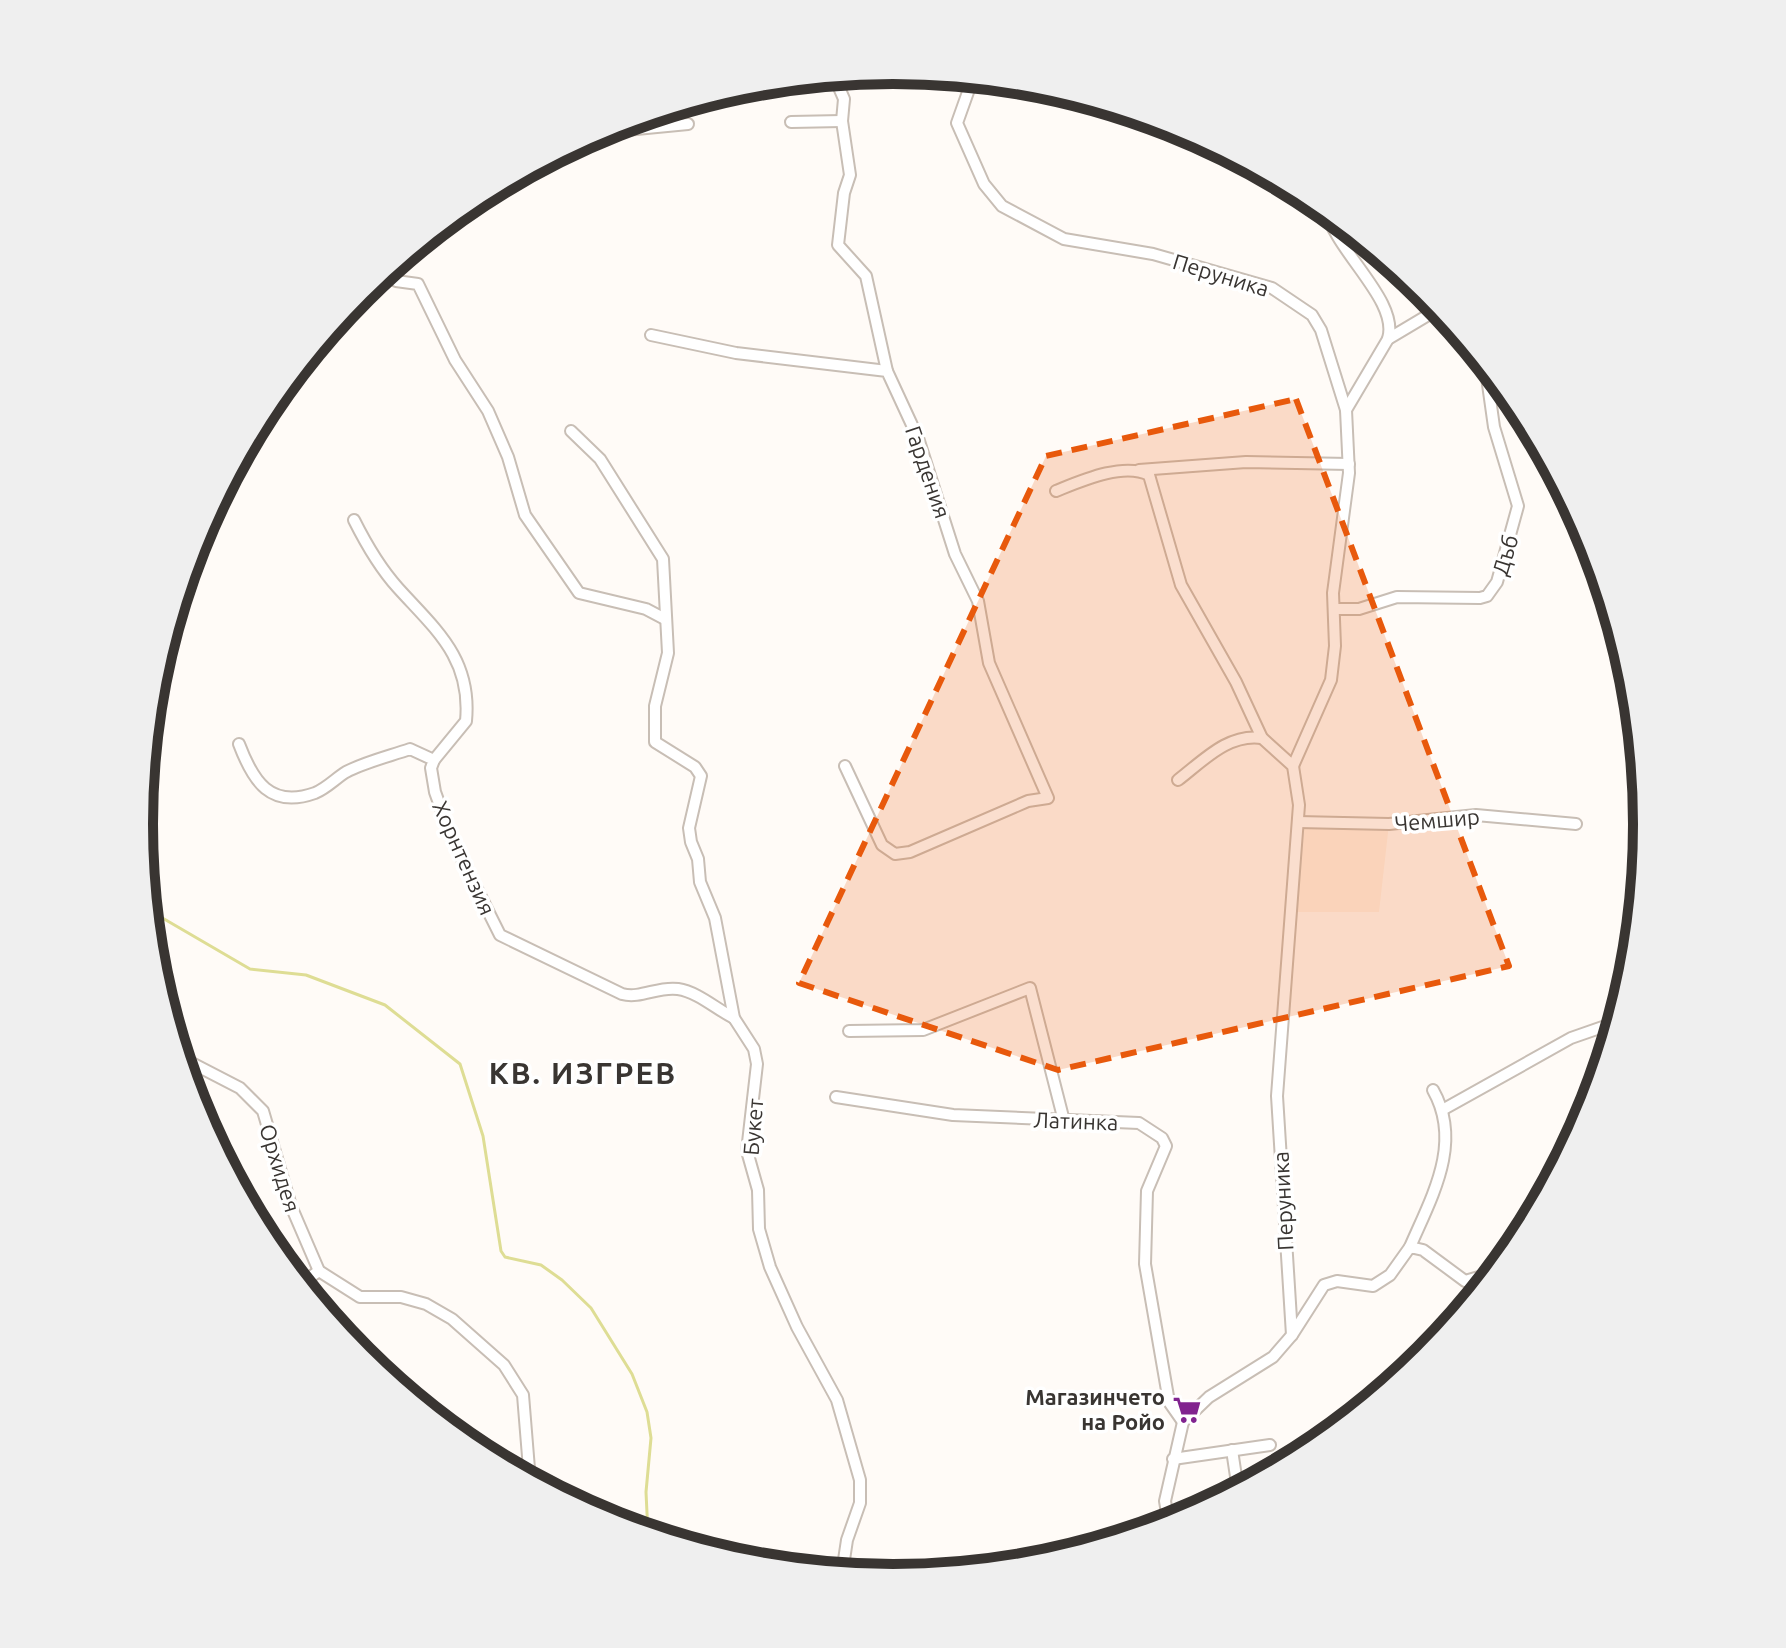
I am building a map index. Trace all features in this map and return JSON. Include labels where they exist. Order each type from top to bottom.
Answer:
[{"type":"street","points":[[791,122],[842,121],[844,99],[839,87]]},
{"type":"street","name":"Перуника","points":[[968,88],[957,114],[957,123],[984,184],[1002,206],[1064,239],[1153,254],[1272,288],[1312,315],[1321,330],[1346,410],[1349,464],[1333,593],[1336,609],[1331,680],[1293,766],[1298,822],[1277,1096],[1292,1335]]},
{"type":"street","name":"Гардения","points":[[842,121],[850,175],[844,193],[838,245],[866,276],[887,371],[918,438],[955,554],[978,601],[989,663],[1048,798],[1028,801],[910,852],[895,854],[882,845],[845,766]]},
{"type":"street","points":[[640,129],[688,124]]},
{"type":"street","points":[[1333,230],[1377,291],[1389,326],[1388,339],[1346,410]]},
{"type":"street","points":[[394,278],[418,284],[423,290],[428,310],[488,411],[508,457],[525,515],[579,593],[646,609],[665,619],[667,592],[663,559],[600,459],[571,431]]},
{"type":"street","points":[[1388,339],[1429,315]]},
{"type":"street","points":[[651,335],[748,355],[887,371]]},
{"type":"street","name":"Дъб","points":[[1336,609],[1359,609],[1397,597],[1480,598],[1487,596],[1497,582],[1518,506],[1494,427],[1488,385]]},
{"type":"street","points":[[1056,491],[1082,480],[1139,470],[1246,462],[1349,464]]},
{"type":"street","points":[[1139,470],[1154,482],[1170,556],[1181,585],[1236,682],[1262,738],[1293,766]]},
{"type":"street","points":[[239,744],[250,774],[261,787],[282,796],[318,792],[348,772],[410,749],[434,760],[466,721],[465,683],[442,634],[371,554],[354,520]]},
{"type":"street","name":"Букет","points":[[665,619],[668,653],[655,706],[655,742],[695,767],[701,776],[689,828],[691,842],[698,859],[700,882],[715,918],[734,1018],[754,1049],[757,1064],[747,1151],[758,1190],[759,1229],[765,1253],[797,1327],[837,1400],[860,1480],[860,1503],[843,1562]]},
{"type":"street","points":[[1178,780],[1221,746],[1239,738],[1262,738]]},
{"type":"street","name":"Хорнтензия","points":[[434,760],[431,768],[435,792],[452,839],[500,935],[622,994],[630,996],[664,988],[678,989],[734,1018]]},
{"type":"street","name":"Чемшир","points":[[1298,822],[1389,824],[1476,815],[1576,824]]},
{"type":"street","points":[[849,1031],[923,1030],[1030,988],[1064,1121]]},
{"type":"street","points":[[1444,1109],[1571,1038],[1605,1026]]},
{"type":"street","name":"Орхидея","points":[[193,1063],[240,1088],[263,1111],[291,1206],[319,1271]]},
{"type":"street","points":[[1167,1511],[1165,1501],[1183,1422],[1209,1397],[1273,1357],[1292,1335],[1324,1285],[1337,1281],[1373,1286],[1390,1275],[1410,1247],[1444,1158],[1447,1141],[1444,1109],[1433,1090]]},
{"type":"street","name":"Латинка","points":[[836,1097],[953,1115],[1139,1123],[1162,1138],[1166,1146],[1147,1191],[1145,1264],[1169,1402],[1183,1422]]},
{"type":"street","points":[[1410,1247],[1423,1250],[1450,1273],[1465,1281],[1477,1277]]},
{"type":"street","points":[[309,1278],[319,1271],[360,1297],[401,1297],[426,1304],[452,1319],[504,1365],[523,1395],[529,1468]]},
{"type":"street","points":[[1173,1459],[1270,1445]]},
{"type":"street","points":[[1232,1450],[1236,1479]]},
{"type":"highlighted area","points":[[1296,399],[1509,966],[1058,1070],[799,983],[1046,456]]},
{"type":"shaded area","points":[[1298,822],[1389,824],[1379,912],[1290,912]]},
{"type":"waterway","points":[[159,916],[250,969],[306,975],[385,1005],[460,1064],[483,1136],[501,1251],[505,1257],[541,1265],[562,1280],[591,1308],[632,1374],[647,1412],[651,1438],[646,1492],[647,1522]]},
{"type":"place","name":"Магазинчето на Ройо","points":[[1187,1410]]},
{"type":"district","name":"КВ. ИЗГРЕВ","points":[[583,1074]]}]
